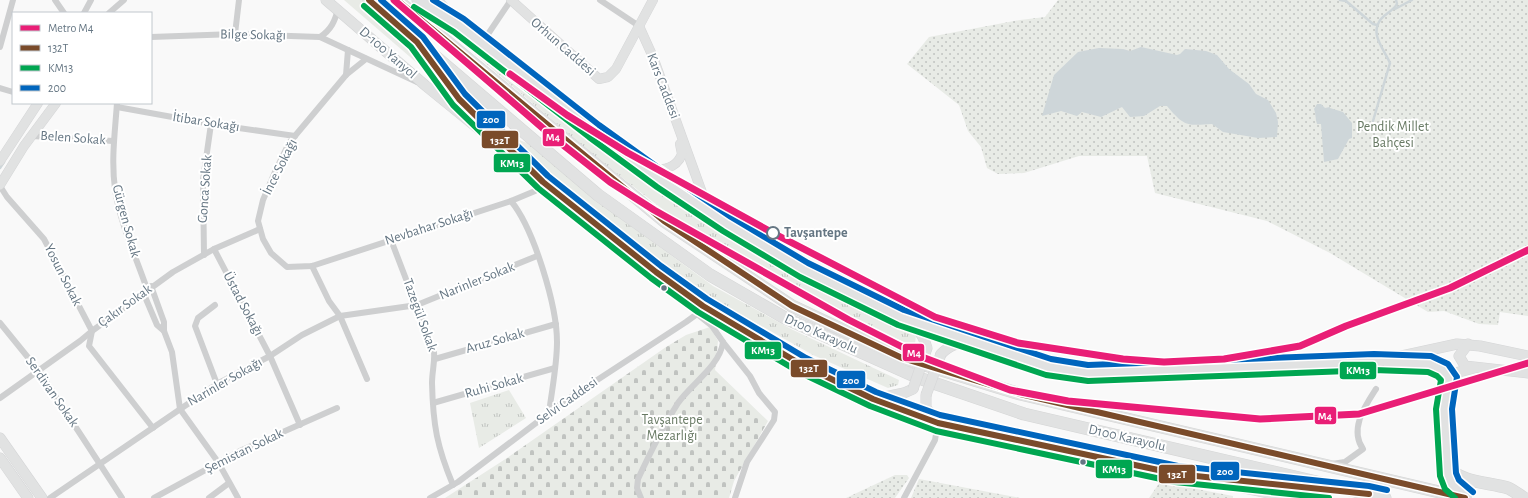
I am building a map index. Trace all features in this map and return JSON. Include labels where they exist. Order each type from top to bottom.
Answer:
[{"type":"highway","name":"D100 Karayolu","points":[[369,0],[416,42],[598,195],[710,275],[785,318],[919,378],[1024,414],[1385,498]]},
{"type":"highway","name":"D100 Karayolu","points":[[397,0],[664,221],[792,306],[902,358],[1020,394],[1467,498]]},
{"type":"highway","points":[[418,0],[459,25]]},
{"type":"highway","points":[[416,42],[459,99],[543,182]]},
{"type":"highway","points":[[1449,379],[1444,409],[1447,467],[1452,485],[1467,498]]},
{"type":"highway","points":[[1447,467],[1453,474],[1464,478],[1510,488],[1524,498]]},
{"type":"highway","points":[[1177,474],[1368,494]]},
{"type":"main road","name":"D-100 Yanyol","points":[[326,0],[426,86],[656,272],[700,310],[802,364],[873,399],[938,423],[1292,498]]},
{"type":"main road","points":[[429,0],[589,127],[709,212],[764,248],[804,270],[901,317],[1049,367],[1088,373],[1374,362],[1434,365],[1443,369],[1449,379],[1459,372],[1474,368]]},
{"type":"main road","points":[[437,0],[459,25]]},
{"type":"main road","points":[[873,399],[904,393],[913,389],[927,348],[924,336],[918,328],[901,317]]},
{"type":"main road","points":[[938,423],[926,408],[926,395],[941,354],[946,348],[956,343],[977,343]]},
{"type":"main road","points":[[1374,362],[1448,345],[1468,344],[1528,356]]},
{"type":"main road","points":[[1468,344],[1461,351],[1460,360],[1465,366],[1528,373]]},
{"type":"main road","points":[[0,438],[42,498]]},
{"type":"main road","points":[[0,458],[28,498]]},
{"type":"street","points":[[0,47],[13,0]]},
{"type":"street","points":[[55,0],[63,12]]},
{"type":"street","points":[[85,12],[91,0]]},
{"type":"street","points":[[110,12],[124,0]]},
{"type":"street","points":[[235,34],[239,0]]},
{"type":"street","points":[[482,43],[511,0]]},
{"type":"street","name":"Orhun Caddesi","points":[[511,0],[599,79],[608,77],[616,69],[639,26]]},
{"type":"street","points":[[600,0],[639,26],[646,44]]},
{"type":"street","points":[[639,26],[653,0]]},
{"type":"street","points":[[320,37],[326,33],[332,24],[338,9]]},
{"type":"street","name":"Bilge Sokağı","points":[[152,36],[235,34],[320,37]]},
{"type":"street","points":[[320,37],[426,86]]},
{"type":"street","name":"Kars Caddesi","points":[[645,168],[664,169],[676,164],[682,154],[682,149],[649,59],[646,44]]},
{"type":"street","name":"Kars Caddesi","points":[[646,44],[653,57],[709,212]]},
{"type":"street","points":[[346,75],[348,50]]},
{"type":"street","name":"İnce Sokağı","points":[[312,266],[287,268],[270,253],[258,221],[263,200],[275,172],[295,136],[346,75],[366,59]]},
{"type":"street","points":[[0,88],[12,92]]},
{"type":"street","points":[[0,161],[37,104]]},
{"type":"street","points":[[0,186],[32,136],[55,104]]},
{"type":"street","name":"İtibar Sokağı","points":[[117,105],[211,124],[295,136]]},
{"type":"street","name":"Gürgen Sokak","points":[[117,105],[114,141],[115,190],[127,232],[147,289]]},
{"type":"street","name":"Gonca Sokak","points":[[204,254],[203,180],[211,124]]},
{"type":"street","name":"Belen Sokak","points":[[32,136],[114,141]]},
{"type":"street","name":"Nevbahar Sokağı","points":[[312,266],[511,201],[535,190],[543,182]]},
{"type":"street","name":"Yosun Sokak","points":[[0,186],[7,197],[44,239],[92,331],[89,346],[153,428]]},
{"type":"street","points":[[511,201],[521,214],[530,231],[550,297],[556,324],[557,342],[555,368],[549,412]]},
{"type":"street","name":"Çakır Sokak","points":[[0,398],[80,341],[147,289],[173,272],[214,249],[260,229]]},
{"type":"street","name":"Tazegül Sokak","points":[[391,240],[417,305],[435,359],[432,381],[435,435],[440,454],[453,485]]},
{"type":"street","name":"Üstad Sokağı","points":[[214,249],[270,356],[300,425]]},
{"type":"street","name":"Narinler Sokak","points":[[417,305],[537,256]]},
{"type":"street","points":[[312,266],[329,300],[340,316],[367,380]]},
{"type":"street","points":[[147,289],[157,325],[164,331]]},
{"type":"street","points":[[147,289],[164,322],[164,331],[172,352],[180,409],[218,462],[238,498]]},
{"type":"street","points":[[215,305],[198,318],[194,326],[217,384]]},
{"type":"street","name":"Narinler Sokağı","points":[[50,498],[217,384],[270,356],[302,335],[340,316],[417,305]]},
{"type":"street","points":[[700,310],[750,376],[759,393],[775,412],[774,420],[747,462],[735,498]]},
{"type":"street","name":"Selvi Caddesi","points":[[430,498],[453,485],[549,412],[700,310]]},
{"type":"street","name":"Serdivan Sokak","points":[[0,323],[39,371],[100,463]]},
{"type":"street","name":"Aruz Sokak","points":[[435,359],[556,324]]},
{"type":"street","points":[[641,498],[637,488],[638,479],[663,428],[679,402],[710,366],[722,348],[723,342]]},
{"type":"street","name":"Ruhi Sokak","points":[[433,403],[555,368]]},
{"type":"street","points":[[1326,466],[1344,462],[1363,449],[1359,438],[1358,427],[1360,414],[1376,389]]},
{"type":"street","name":"Şemistan Sokak","points":[[154,498],[218,462],[337,408]]},
{"type":"street","points":[[904,498],[935,440],[938,423]]},
{"type":"street","points":[[100,463],[122,498]]},
{"type":"street","points":[[208,498],[229,483]]},
{"type":"green space","points":[[344,0],[363,0],[402,34],[453,94]]},
{"type":"green space","name":"Pendik Millet Bahçesi","points":[[1058,0],[1528,0],[1528,316],[1500,312],[1498,325],[1479,324],[1444,311],[1428,312],[1330,253],[1267,221],[1155,193],[1147,156],[1079,156],[1024,173],[998,174],[987,168],[981,147],[968,131],[959,105],[907,64],[929,37],[1020,20],[1045,17]]},
{"type":"green space","points":[[426,10],[657,182],[754,251],[788,269],[906,324],[916,334],[915,345],[913,346],[845,316],[778,284],[725,253],[649,199],[577,141]]},
{"type":"green space","points":[[504,134],[527,143],[605,207],[713,286],[791,329],[899,380],[898,385],[888,388],[813,355],[724,305],[648,254]]},
{"type":"green space","name":"Tavşantepe Mezarlığı","points":[[710,327],[718,341],[715,370],[768,421],[734,481],[729,498],[445,498],[507,458],[666,347],[686,335]]},
{"type":"green space","points":[[509,390],[526,418],[479,448],[470,403]]},
{"type":"green space","points":[[895,475],[907,475],[909,478],[895,498],[846,498]]},
{"type":"green space","points":[[919,479],[1020,498],[911,498]]},
{"type":"green space","points":[[1160,482],[1233,496],[1233,498],[1149,498]]},
{"type":"shaded area","points":[[1141,47],[1177,55],[1185,49],[1206,51],[1217,55],[1229,69],[1249,84],[1256,94],[1268,100],[1276,113],[1278,122],[1277,137],[1258,138],[1223,132],[1212,124],[1196,125],[1186,123],[1178,118],[1167,106],[1160,106],[1144,116],[1130,117],[1122,107],[1101,117],[1082,112],[1077,116],[1061,111],[1042,116],[1054,75],[1078,52],[1099,48],[1123,49],[1130,51]]},
{"type":"shaded area","points":[[1317,104],[1321,104],[1325,108],[1330,107],[1343,112],[1352,123],[1352,138],[1349,139],[1338,159],[1324,162],[1321,124],[1317,124],[1314,109]]},
{"type":"waterway","points":[[1340,0],[1346,1],[1373,24],[1377,25]]},
{"type":"waterway","points":[[1373,121],[1390,63],[1379,41],[1376,30],[1381,19],[1397,4],[1396,0]]},
{"type":"waterway","points":[[1395,9],[1412,0]]},
{"type":"waterway","points":[[0,168],[4,162]]},
{"type":"metro line","name":"M4","points":[[394,0],[553,137],[610,182],[654,210],[849,320],[922,357],[1010,390],[1068,401],[1260,419],[1359,414],[1528,363]]},
{"type":"metro line","name":"M4","points":[[510,74],[567,115],[628,153],[773,233],[935,317],[1018,343],[1123,359],[1164,362],[1224,359],[1300,346],[1346,326],[1450,288],[1528,250]]},
{"type":"transit line","name":"132T","points":[[369,0],[417,42],[459,99],[543,182],[656,272],[703,306],[802,365],[873,399],[938,423],[1177,474],[1369,494]]},
{"type":"transit line","name":"200","points":[[381,0],[423,37],[465,94],[548,176],[661,266],[707,299],[806,358],[876,392],[940,415],[1178,466],[1369,486],[1387,490]]},
{"type":"transit line","name":"132T","points":[[397,0],[664,221],[792,306],[902,358],[1020,394],[1465,498]]},
{"type":"transit line","name":"200","points":[[433,0],[464,19],[599,125],[667,174],[731,217],[808,263],[904,310],[1051,359],[1088,365],[1374,354],[1431,356],[1448,364],[1457,377],[1452,409],[1456,473],[1459,480],[1473,492]]},
{"type":"transit line","name":"KM13","points":[[364,6],[411,47],[453,105],[538,188],[651,278],[698,312],[799,372],[870,406],[936,431],[1175,482],[1329,498]]},
{"type":"transit line","name":"KM13","points":[[414,7],[454,32],[589,137],[657,187],[723,231],[800,277],[898,325],[1046,375],[1088,381],[1374,370],[1428,372],[1437,376],[1441,380],[1436,409],[1440,476],[1445,489],[1455,498]]},
{"type":"place","name":"Tavşantepe","points":[[773,233]]}]
